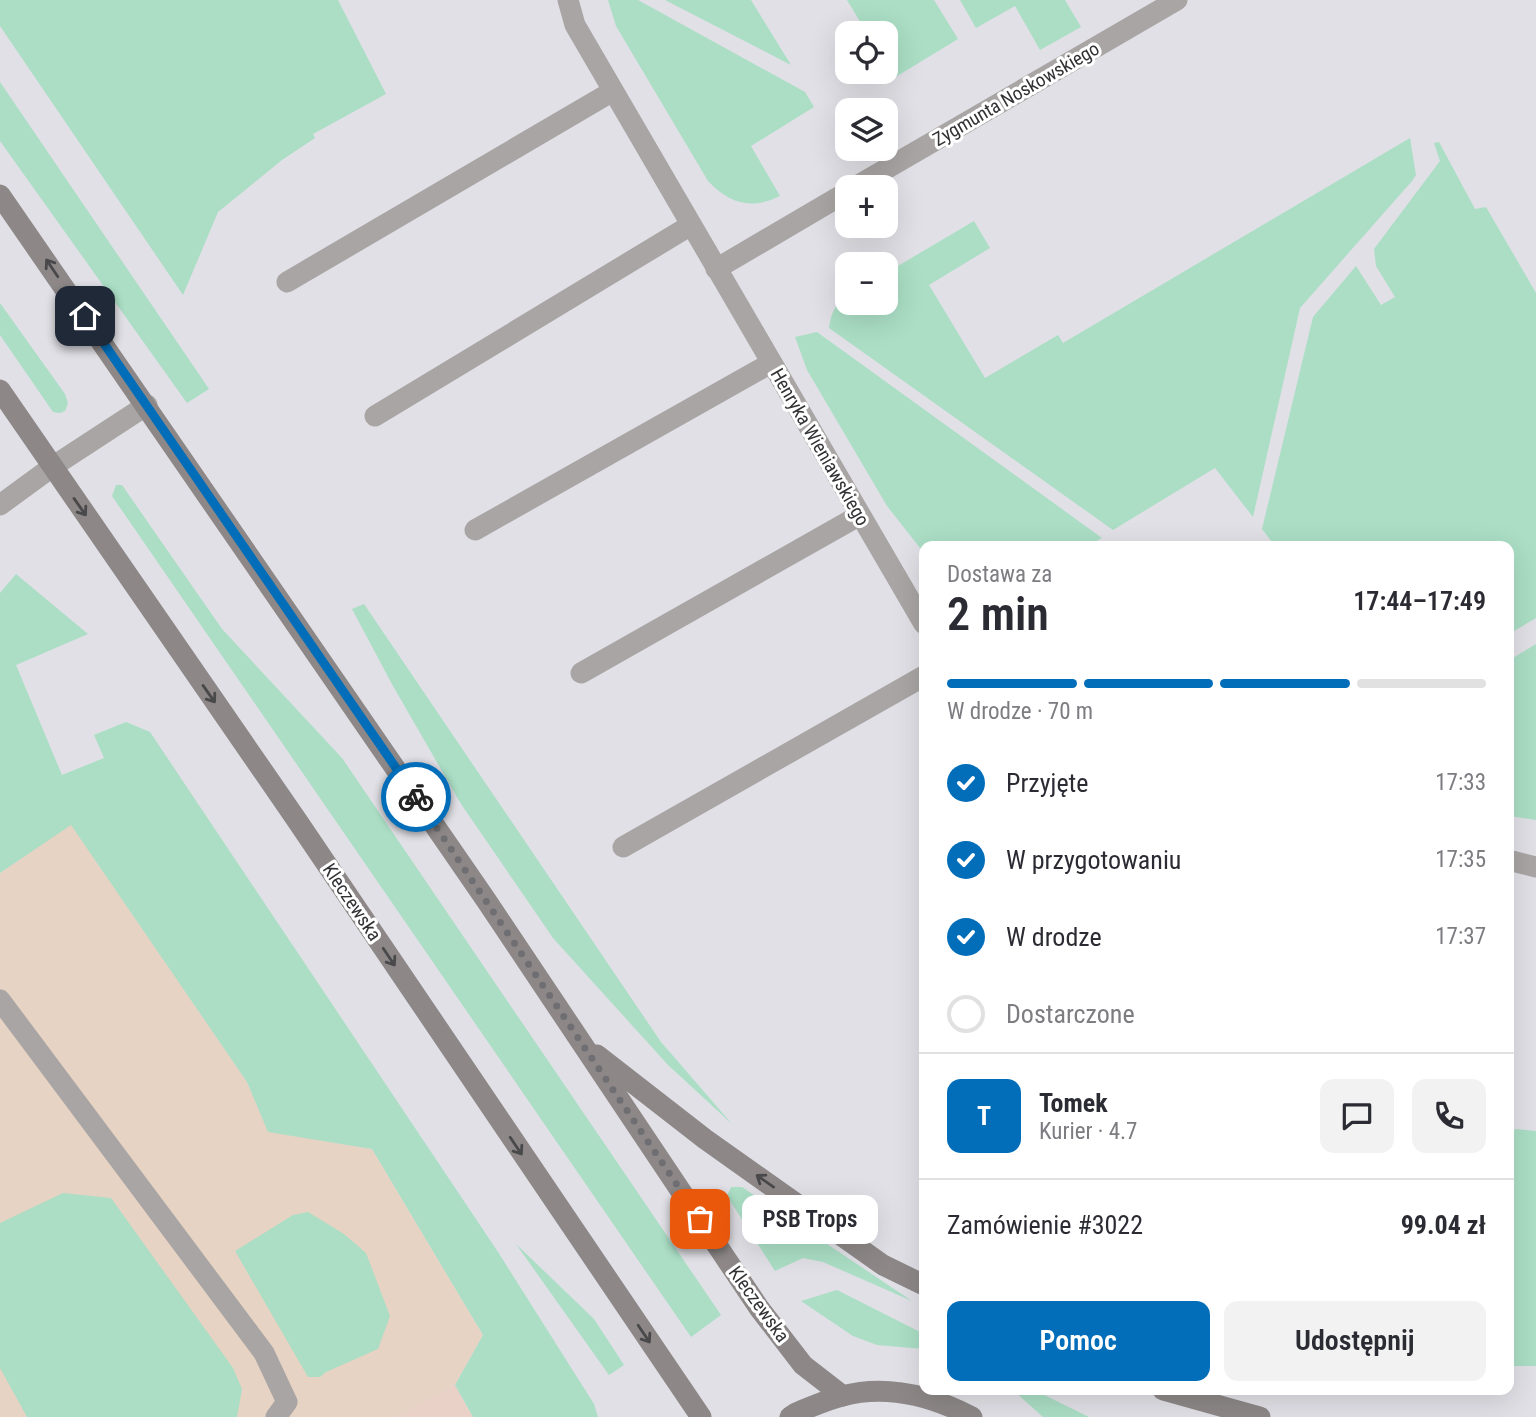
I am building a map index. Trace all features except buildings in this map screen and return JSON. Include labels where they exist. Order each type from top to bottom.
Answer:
[{"type":"main road","name":"Kleczewska","points":[[0,195],[581,1042],[759,1308],[803,1365],[843,1395]]},
{"type":"main road","name":"Kleczewska","points":[[0,390],[304,831],[701,1417]]},
{"type":"main road","points":[[581,1042],[705,1139],[883,1265],[919,1283]]},
{"type":"main road","points":[[790,1417],[843,1395],[886,1391],[930,1398],[972,1417]]},
{"type":"main road","points":[[1181,1395],[1260,1417]]},
{"type":"street","name":"Henryka Wieniawskiego","points":[[568,0],[575,25],[919,616]]},
{"type":"street","name":"Zygmunta Noskowskiego","points":[[876,175],[1177,0]]},
{"type":"street","points":[[287,282],[613,91]]},
{"type":"street","points":[[716,268],[835,199]]},
{"type":"street","points":[[374,416],[691,225]]},
{"type":"street","points":[[475,530],[771,363]]},
{"type":"street","points":[[0,505],[146,405]]},
{"type":"street","points":[[581,673],[860,516]]},
{"type":"street","points":[[623,847],[919,679]]},
{"type":"street","points":[[1514,862],[1536,867]]},
{"type":"street","points":[[0,1000],[264,1353],[287,1402],[276,1417]]},
{"type":"shaded area","points":[[71,824],[247,1082],[268,1131],[372,1149],[483,1335],[455,1385],[396,1417],[0,1417],[0,873]]},
{"type":"shaded area","points":[[455,1385],[473,1417],[396,1417]]},
{"type":"green space","points":[[0,0],[338,0],[386,94],[313,134],[315,138],[282,160],[218,212],[183,295],[0,26]]},
{"type":"green space","points":[[608,0],[638,0],[805,92],[814,107],[751,146],[780,196],[760,203],[741,202],[724,195],[708,181],[616,26]]},
{"type":"green space","points":[[665,0],[751,0],[791,65]]},
{"type":"green space","points":[[847,0],[934,0],[958,39],[898,76],[898,21],[860,21]]},
{"type":"green space","points":[[960,0],[1065,0],[1081,27],[1040,50],[1015,6],[976,28]]},
{"type":"green space","points":[[0,82],[209,389],[187,403],[0,141]]},
{"type":"green space","points":[[1410,138],[1416,175],[1300,308],[1253,517],[1215,468],[1113,530],[829,328],[835,308],[835,315],[898,315],[898,266],[974,221],[990,248],[929,285],[985,378],[1058,335],[1063,343]]},
{"type":"green space","points":[[1439,142],[1475,209],[1486,207],[1536,293],[1536,618],[1514,631],[1514,541],[1271,541],[1262,529],[1313,317],[1356,266],[1381,305],[1395,297],[1376,266],[1374,249],[1440,161],[1434,143]]},
{"type":"green space","points":[[0,303],[65,394],[68,403],[65,411],[53,412],[0,335]]},
{"type":"green space","points":[[817,332],[1102,538],[1097,541],[919,541],[919,547],[887,506],[807,370],[795,337]]},
{"type":"green space","points":[[116,485],[122,485],[222,629],[342,758],[721,1315],[691,1337],[112,496]]},
{"type":"green space","points":[[16,574],[88,634],[16,665],[62,775],[104,758],[94,735],[126,722],[150,732],[498,1252],[594,1404],[598,1417],[473,1417],[455,1385],[483,1335],[372,1149],[268,1132],[247,1082],[71,825],[0,873],[0,593]]},
{"type":"green space","points":[[364,604],[661,1042],[732,1124],[668,1065],[553,938],[461,804],[393,686],[352,609]]},
{"type":"green space","points":[[1536,644],[1536,820],[1514,817],[1514,657]]},
{"type":"green space","points":[[1515,1129],[1536,1131],[1536,1366],[1514,1366]]},
{"type":"green space","points":[[731,1187],[742,1187],[912,1301],[823,1262],[803,1258],[775,1271],[727,1196]]},
{"type":"green space","points":[[63,1193],[111,1198],[233,1368],[242,1389],[237,1417],[27,1417],[0,1368],[0,1223]]},
{"type":"green space","points":[[308,1212],[344,1234],[366,1253],[390,1316],[378,1349],[320,1377],[308,1377],[235,1251],[293,1215]]},
{"type":"green space","points":[[516,1244],[594,1319],[624,1365],[609,1375]]},
{"type":"green space","points":[[837,1290],[919,1331],[919,1349],[877,1345],[853,1336],[801,1301]]},
{"type":"green space","points":[[1019,1395],[1044,1395],[1089,1417],[1043,1417]]},
{"type":"way so far","points":[[416,797],[700,1219]]},
{"type":"place","name":"PSB Trops","points":[[700,1219]]},
{"type":"route","points":[[85,316],[416,797]]}]
